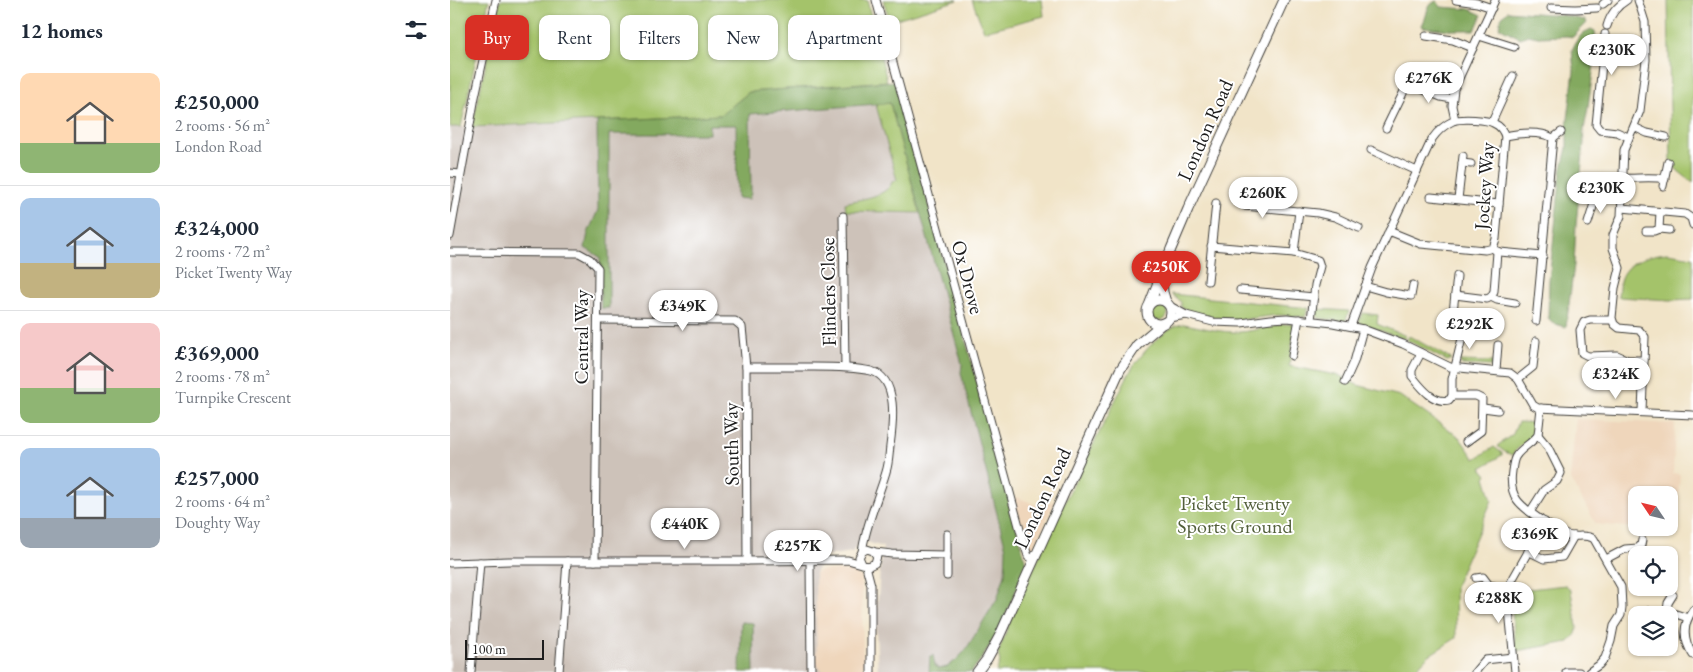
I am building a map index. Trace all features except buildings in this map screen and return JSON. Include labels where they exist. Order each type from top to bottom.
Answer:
[{"type":"main road","name":"London Road","points":[[1142,340],[1148,318],[1147,310],[1171,248],[1284,0]]},
{"type":"main road","points":[[1148,318],[1155,323],[1166,321],[1171,312],[1163,292],[1161,275]]},
{"type":"main road","points":[[1150,303],[1160,299],[1168,304]]},
{"type":"main road","name":"London Road","points":[[977,672],[987,659],[999,637],[1120,370],[1126,359],[1142,340],[1166,321]]},
{"type":"street","points":[[450,236],[474,97],[496,0]]},
{"type":"street","name":"Ox Drove","points":[[876,0],[1022,537],[1028,556],[1033,559]]},
{"type":"street","points":[[1456,0],[1492,8]]},
{"type":"street","name":"Jockey Way","points":[[1455,120],[1452,110],[1454,89],[1496,0]]},
{"type":"street","points":[[1561,0],[1561,8]]},
{"type":"street","points":[[1627,0],[1620,4],[1612,14],[1606,30],[1596,125],[1600,130],[1617,132],[1628,137]]},
{"type":"street","points":[[1638,0],[1645,22],[1647,44],[1643,96],[1638,116],[1624,150],[1621,216],[1613,231],[1612,238],[1613,248],[1620,268],[1615,288],[1612,320],[1619,328],[1635,329],[1642,333],[1645,339],[1642,412]]},
{"type":"street","points":[[1551,8],[1570,9],[1603,4]]},
{"type":"street","points":[[1426,36],[1453,40],[1474,48]]},
{"type":"street","points":[[1478,38],[1514,47]]},
{"type":"street","points":[[1492,122],[1513,76]]},
{"type":"street","points":[[1400,79],[1441,97],[1452,99]]},
{"type":"street","points":[[1386,128],[1408,83]]},
{"type":"street","name":"Jockey Way","points":[[1351,326],[1365,286],[1389,231],[1436,134],[1444,126],[1455,120],[1473,119],[1492,122],[1502,130],[1505,136],[1495,250],[1421,244],[1389,231]]},
{"type":"street","points":[[1634,127],[1647,133],[1666,137]]},
{"type":"street","points":[[1536,321],[1553,138],[1561,132]]},
{"type":"street","points":[[1505,136],[1524,133],[1548,135],[1553,138]]},
{"type":"street","points":[[1371,150],[1417,171]]},
{"type":"street","points":[[1458,199],[1462,160],[1471,164]]},
{"type":"street","points":[[1622,178],[1643,179],[1654,177],[1664,182],[1668,162]]},
{"type":"street","points":[[450,173],[460,174]]},
{"type":"street","points":[[1431,197],[1499,204]]},
{"type":"street","points":[[1588,223],[1596,197]]},
{"type":"street","points":[[1208,281],[1216,203]]},
{"type":"street","points":[[1245,206],[1328,215],[1359,228]]},
{"type":"street","points":[[1622,208],[1686,214],[1693,225]]},
{"type":"street","points":[[1294,253],[1299,211]]},
{"type":"street","points":[[1659,229],[1660,212]]},
{"type":"street","name":"Flinders Close","points":[[843,216],[845,367]]},
{"type":"street","points":[[1646,231],[1669,230]]},
{"type":"street","points":[[1212,246],[1294,253],[1319,262],[1311,320]]},
{"type":"street","points":[[1491,297],[1494,291],[1495,250],[1543,256]]},
{"type":"street","name":"Central Way","points":[[450,252],[578,253],[584,255],[598,268],[595,561]]},
{"type":"street","points":[[1454,312],[1457,276]]},
{"type":"street","points":[[1365,286],[1412,296],[1413,285]]},
{"type":"street","points":[[1240,290],[1314,297]]},
{"type":"street","points":[[1455,295],[1487,299],[1491,297],[1515,303]]},
{"type":"street","points":[[1168,304],[1186,315],[1213,322],[1247,322],[1271,318],[1299,319],[1362,329],[1403,344],[1454,368],[1510,373],[1518,379],[1532,405],[1541,408],[1693,415]]},
{"type":"street","points":[[1166,321],[1186,315]]},
{"type":"street","points":[[1292,356],[1299,319]]},
{"type":"street","name":"South Way","points":[[598,320],[735,321],[739,323],[743,331],[746,367],[747,561]]},
{"type":"street","points":[[1612,320],[1588,320],[1583,324],[1580,330],[1582,353],[1588,356],[1617,355],[1628,360],[1644,360]]},
{"type":"street","points":[[1421,352],[1412,370],[1412,376],[1436,400],[1445,401],[1451,399],[1454,368],[1465,326]]},
{"type":"street","points":[[1345,382],[1354,362],[1362,329]]},
{"type":"street","points":[[1518,379],[1536,369],[1536,342]]},
{"type":"street","points":[[1496,372],[1498,345]]},
{"type":"street","points":[[746,367],[845,367],[871,371],[882,377],[889,388],[892,401],[892,437],[887,468],[865,536],[860,559],[871,559]]},
{"type":"street","points":[[1452,396],[1479,397],[1482,399],[1481,431],[1466,442]]},
{"type":"street","points":[[1483,408],[1498,410]]},
{"type":"street","points":[[1541,408],[1538,435],[1515,458],[1511,478],[1515,498],[1530,512],[1564,534],[1587,536],[1594,539],[1622,589],[1622,612],[1614,626],[1605,658],[1590,672]]},
{"type":"street","points":[[1530,512],[1544,490],[1560,478],[1561,473],[1548,447],[1538,435]]},
{"type":"street","points":[[1514,672],[1506,589],[1546,522]]},
{"type":"street","points":[[947,576],[948,534]]},
{"type":"street","points":[[865,536],[871,559],[872,672]]},
{"type":"street","points":[[1528,551],[1544,559],[1562,557],[1574,536]]},
{"type":"street","points":[[1606,559],[1625,549],[1633,552],[1639,547],[1642,540]]},
{"type":"street","points":[[848,560],[861,554],[865,549],[871,559]]},
{"type":"street","points":[[450,562],[810,561],[871,559],[892,554],[947,555]]},
{"type":"street","points":[[559,672],[567,561]]},
{"type":"street","points":[[810,561],[810,672]]},
{"type":"street","points":[[471,672],[480,562]]},
{"type":"street","points":[[1482,576],[1489,585],[1506,589]]},
{"type":"street","points":[[1693,610],[1685,627],[1685,639],[1693,654]]},
{"type":"street","points":[[1678,616],[1688,618]]},
{"type":"street","points":[[1475,672],[1485,660],[1513,657]]},
{"type":"street","points":[[1566,672],[1579,672]]},
{"type":"shaded area","points":[[890,103],[1020,570],[958,672],[878,672],[876,629],[883,547],[861,540],[852,552],[825,556],[815,573],[817,666],[824,672],[450,672],[450,127],[750,113]]},
{"type":"shaded area","points":[[1576,419],[1675,424],[1673,473],[1680,474],[1678,502],[1678,486],[1628,486],[1628,527],[1596,524],[1570,478]]},
{"type":"shaded area","points":[[1017,497],[1041,507],[1055,501],[1033,550],[1030,550],[1013,499]]},
{"type":"shaded area","points":[[821,570],[853,571],[861,577],[863,672],[824,672],[817,666],[815,573]]},
{"type":"green space","points":[[450,0],[489,0],[486,15],[465,15],[465,60],[476,60],[461,127],[450,127]]},
{"type":"green space","points":[[500,0],[867,0],[871,15],[788,15],[788,60],[882,60],[887,81],[749,92],[722,115],[472,127],[487,60],[529,60],[529,15],[497,15]]},
{"type":"green space","points":[[883,0],[958,0],[900,18],[900,15],[888,15]]},
{"type":"green space","points":[[972,0],[1042,0],[1044,16],[984,31]]},
{"type":"green space","points":[[1668,0],[1693,0],[1693,183],[1677,170],[1671,161]]},
{"type":"green space","points":[[1437,1],[1441,7],[1469,9],[1482,15],[1475,30],[1423,27],[1422,25],[1430,5]]},
{"type":"green space","points":[[1507,11],[1562,15],[1585,20],[1587,23],[1573,37],[1538,37],[1528,35],[1520,38],[1499,27],[1501,18]]},
{"type":"green space","points":[[1591,29],[1595,31],[1594,59],[1584,133],[1574,265],[1566,327],[1553,323],[1548,317],[1549,280],[1561,172],[1567,148],[1567,127],[1574,71],[1572,50],[1583,33]]},
{"type":"green space","points":[[895,81],[1027,566],[1024,567],[995,637],[971,672],[929,672],[930,657],[933,655],[935,666],[939,669],[947,667],[965,651],[997,599],[1005,574],[1006,549],[961,373],[962,364],[890,103],[750,114],[751,193],[749,199],[737,198],[736,125],[709,125],[709,134],[609,134],[609,308],[601,308],[600,257],[585,248],[588,233],[598,210],[597,121],[721,115],[749,92]]},
{"type":"green space","points":[[890,103],[920,213],[846,211],[845,203],[879,194],[897,180],[876,105]]},
{"type":"green space","points":[[1668,253],[1693,257],[1693,299],[1671,300],[1618,297],[1621,278],[1628,267],[1644,258]]},
{"type":"green space","points":[[1171,294],[1309,308],[1305,317],[1278,315],[1239,320],[1213,319],[1184,309],[1181,307],[1181,302]]},
{"type":"green space","points":[[1155,303],[1163,303],[1168,308],[1166,319],[1155,321],[1150,316],[1150,308]]},
{"type":"green space","points":[[1317,309],[1349,311],[1345,322],[1318,318],[1316,315]]},
{"type":"green space","points":[[1362,313],[1378,315],[1377,324],[1406,336],[1404,339],[1360,323]]},
{"type":"green space","name":"Picket Twenty Sports Ground","points":[[1184,324],[1233,332],[1295,324],[1289,366],[1336,375],[1357,385],[1400,396],[1459,437],[1475,459],[1494,447],[1502,453],[1502,455],[1481,468],[1487,475],[1485,477],[1492,500],[1455,586],[1456,638],[1428,656],[1413,672],[996,672],[1000,662],[998,653],[1010,621],[1054,523],[1128,375],[1144,352],[1160,336],[1176,326]]},
{"type":"green space","points":[[1409,336],[1451,359],[1447,361],[1407,340]]},
{"type":"green space","points":[[1459,361],[1493,362],[1491,366],[1462,365]]},
{"type":"green space","points":[[1518,422],[1536,423],[1530,437],[1512,455],[1497,446],[1513,434]]},
{"type":"green space","points":[[1566,585],[1571,591],[1577,627],[1576,634],[1569,642],[1516,651],[1510,591]]},
{"type":"green space","points":[[741,622],[753,623],[754,672],[740,672]]}]
